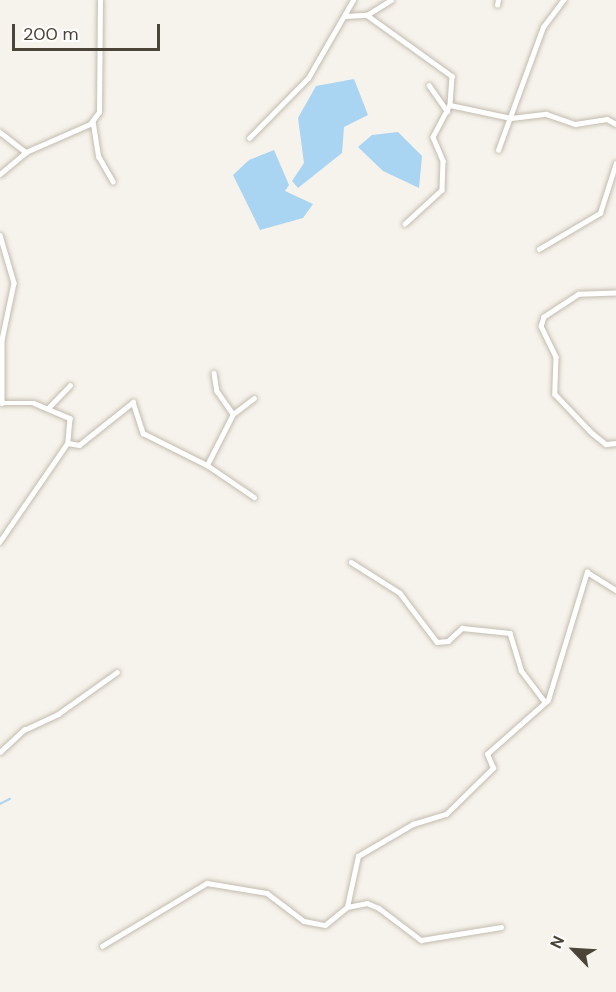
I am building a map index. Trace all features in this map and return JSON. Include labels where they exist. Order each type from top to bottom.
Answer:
[{"type":"street","points":[[100,0],[100,106],[93,121],[99,158],[112,181]]},
{"type":"street","points":[[249,138],[308,78],[353,0]]},
{"type":"street","points":[[345,16],[368,15],[391,0]]},
{"type":"street","points":[[498,150],[543,27],[563,0]]},
{"type":"street","points":[[368,15],[446,69],[453,84],[449,108],[433,137],[443,160],[442,190],[405,224]]},
{"type":"street","points":[[429,85],[449,108],[511,118],[546,114],[575,124],[606,118],[616,124]]},
{"type":"street","points":[[0,174],[26,152],[93,121]]},
{"type":"street","points":[[0,132],[26,152]]},
{"type":"street","points":[[539,249],[600,213],[616,163]]},
{"type":"street","points":[[0,235],[14,283],[2,340],[1,403],[49,407],[70,418],[68,443],[0,542]]},
{"type":"street","points":[[616,293],[579,294],[544,317],[541,326],[556,357],[555,394],[591,432],[606,444],[616,443]]},
{"type":"street","points":[[213,373],[217,391],[233,414]]},
{"type":"street","points":[[49,407],[70,385]]},
{"type":"street","points":[[207,465],[233,414],[254,398]]},
{"type":"street","points":[[68,443],[79,445],[133,402],[143,433],[207,465],[254,497]]},
{"type":"street","points":[[351,562],[400,593],[437,642],[448,641],[462,628],[510,633],[513,655],[545,702]]},
{"type":"street","points":[[347,907],[358,856],[413,824],[446,814],[493,768],[488,754],[545,702],[557,680],[585,574],[616,590]]},
{"type":"street","points":[[0,752],[24,730],[58,714],[117,672]]},
{"type":"street","points":[[102,946],[203,884],[267,893],[320,927],[347,907],[367,903],[379,908],[421,940],[501,927]]},
{"type":"water","points":[[354,79],[368,115],[344,127],[342,153],[298,188],[292,181],[304,163],[298,118],[316,86]]},
{"type":"water","points":[[398,132],[422,156],[419,188],[383,171],[358,147],[372,135]]},
{"type":"water","points":[[274,150],[289,185],[285,191],[313,204],[303,218],[260,230],[233,175],[249,160]]},
{"type":"waterway","points":[[0,804],[10,799]]}]
